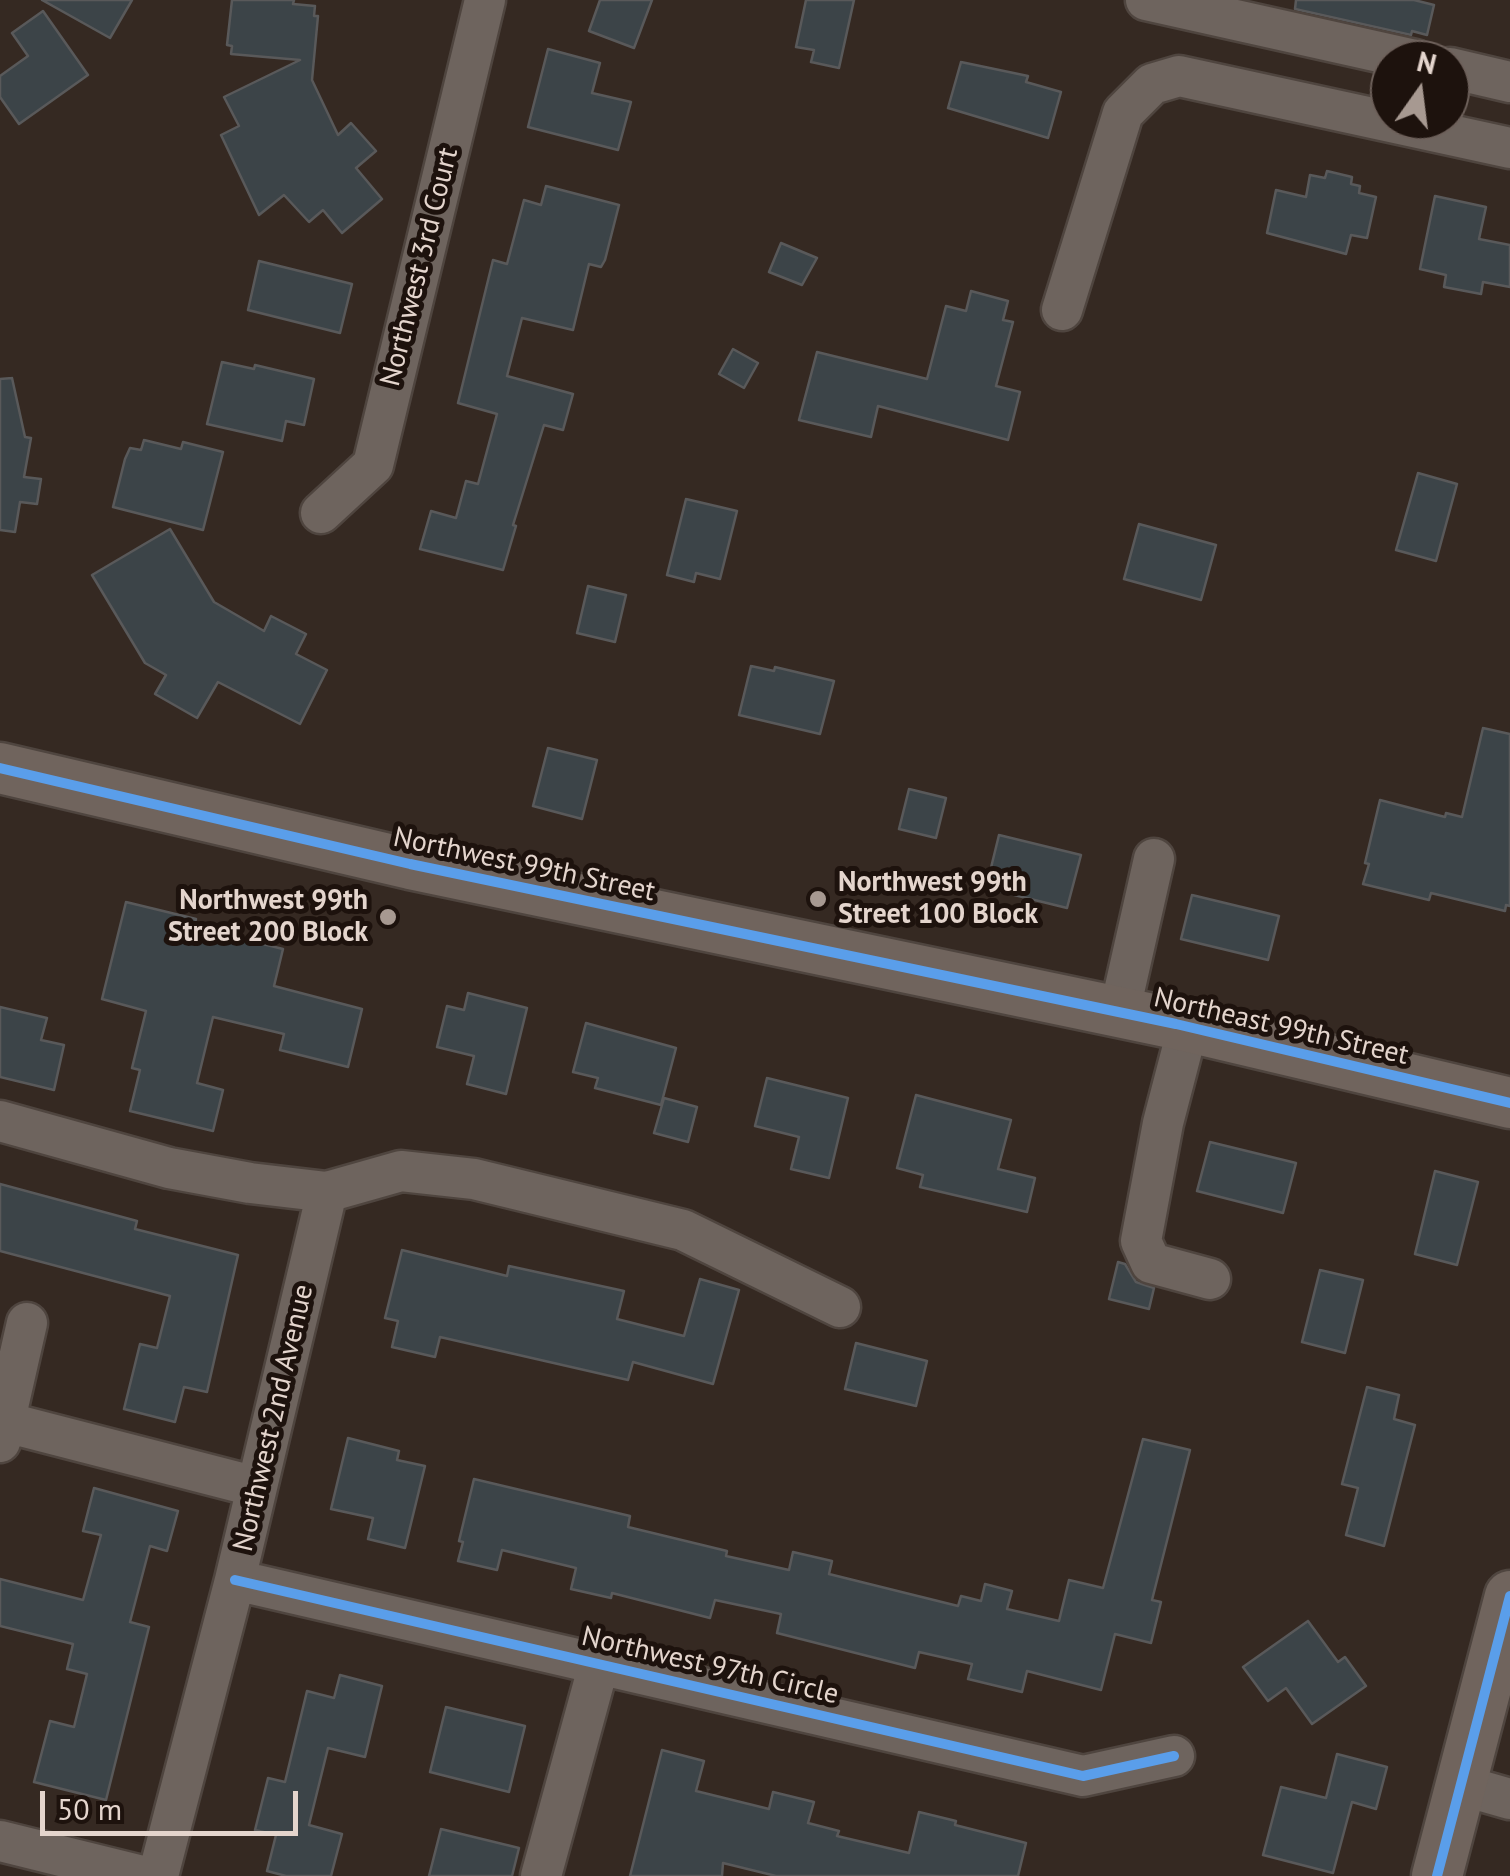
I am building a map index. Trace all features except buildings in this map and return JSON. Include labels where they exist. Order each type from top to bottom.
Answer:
[{"type":"main road","name":"Northwest 99th Street","points":[[0,768],[410,864],[1041,998]]},
{"type":"main road","name":"Northeast 99th Street","points":[[1041,998],[1188,1027],[1510,1103]]},
{"type":"main road","points":[[1437,1876],[1510,1596]]},
{"type":"street","name":"Northwest 3rd Court","points":[[321,514],[373,464],[485,0]]},
{"type":"street","points":[[1146,0],[1370,50]]},
{"type":"street","points":[[1470,73],[1510,82]]},
{"type":"street","points":[[1062,310],[1124,113],[1152,84],[1179,76],[1510,148]]},
{"type":"street","points":[[1119,1014],[1154,859]]},
{"type":"street","points":[[1188,1027],[1163,1123],[1141,1241],[1151,1263],[1210,1279]]},
{"type":"street","points":[[0,1121],[169,1168],[250,1183],[327,1192],[401,1170],[474,1179],[683,1230],[840,1306]]},
{"type":"street","name":"Northwest 2nd Avenue","points":[[158,1876],[235,1580],[327,1192]]},
{"type":"street","points":[[27,1323],[2,1435],[255,1496]]},
{"type":"street","name":"Northwest 97th Circle","points":[[235,1580],[1083,1776],[1174,1756]]},
{"type":"street","points":[[541,1876],[600,1664]]},
{"type":"street","points":[[1461,1786],[1510,1799]]},
{"type":"street","points":[[0,1841],[142,1876]]},
{"type":"cycle path","points":[[0,768],[410,864],[1176,1024],[1510,1103]]},
{"type":"cycle path","points":[[235,1580],[1083,1776],[1174,1756]]},
{"type":"cycle path","points":[[1437,1876],[1510,1596]]},
{"type":"place","name":"Northwest 99th Street 100 Block","points":[[818,899]]},
{"type":"place","name":"Northwest 99th Street 200 Block","points":[[388,917]]}]
